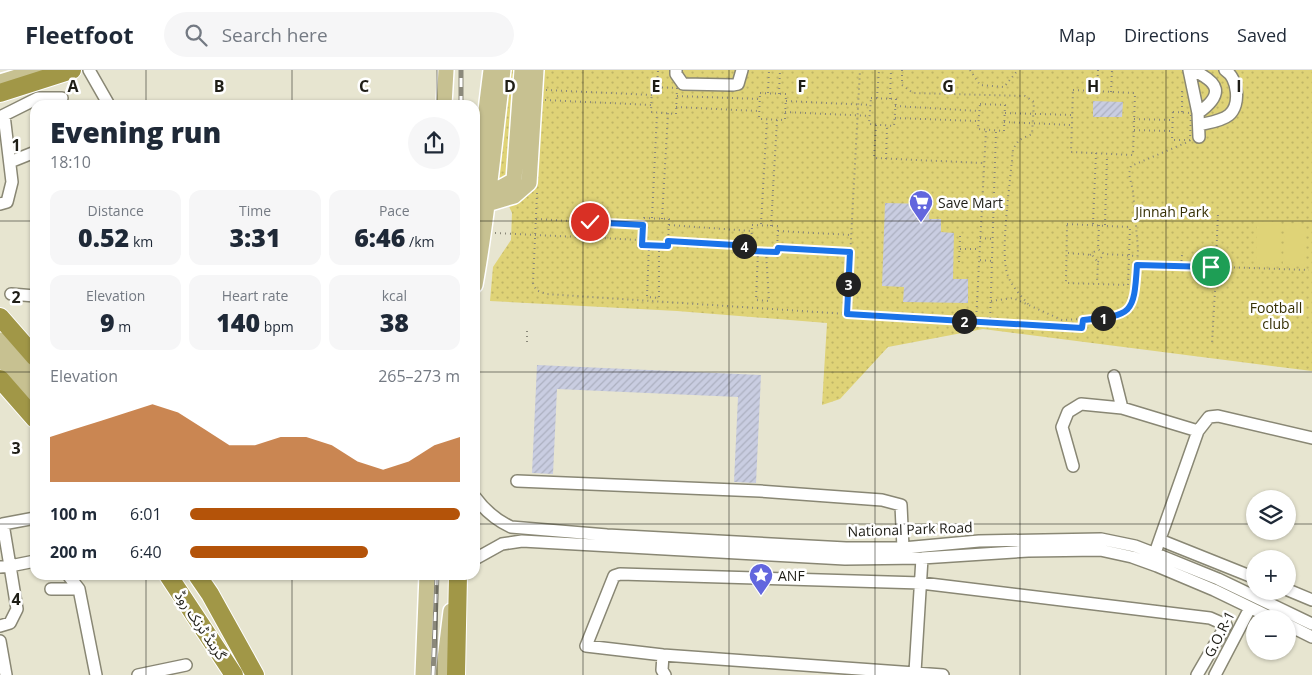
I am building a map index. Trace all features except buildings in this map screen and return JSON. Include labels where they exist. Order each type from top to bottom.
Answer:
[{"type":"highway","points":[[0,93],[72,70]]},
{"type":"highway","points":[[0,317],[30,351]]},
{"type":"highway","points":[[0,379],[30,413]]},
{"type":"highway","name":"گرینڈ ٹرنک روڈ","points":[[171,580],[234,675]]},
{"type":"highway","name":"گرینڈ ٹرنک روڈ","points":[[200,580],[255,675]]},
{"type":"highway","points":[[456,675],[458,580]]},
{"type":"main road","points":[[0,82],[40,70]]},
{"type":"main road","points":[[439,70],[439,100]]},
{"type":"main road","points":[[444,100],[446,70]]},
{"type":"main road","points":[[480,259],[485,233],[481,201],[491,70]]},
{"type":"main road","points":[[481,201],[488,184],[503,70]]},
{"type":"main road","points":[[488,184],[498,189],[514,180],[522,70]]},
{"type":"main road","points":[[481,201],[514,196],[529,183],[536,70]]},
{"type":"main road","points":[[0,340],[30,374]]},
{"type":"main road","points":[[0,358],[30,391]]},
{"type":"main road","points":[[422,675],[427,580]]},
{"type":"main road","points":[[444,675],[444,656],[457,580]]},
{"type":"street","points":[[89,70],[106,100]]},
{"type":"street","points":[[676,70],[676,74],[683,84],[733,85],[738,84],[742,70]]},
{"type":"street","points":[[1191,70],[1208,77],[1216,91],[1214,99],[1198,113]]},
{"type":"street","points":[[1191,70],[1199,131],[1225,118],[1233,108],[1235,80],[1225,70]]},
{"type":"street","points":[[34,100],[38,98],[62,98]]},
{"type":"street","points":[[0,204],[7,202],[11,192],[10,162],[2,116],[30,102]]},
{"type":"street","points":[[10,162],[30,154]]},
{"type":"street","points":[[11,294],[30,296]]},
{"type":"street","points":[[1114,376],[1122,408]]},
{"type":"street","points":[[1073,466],[1062,427],[1068,412],[1081,404],[1122,408],[1198,431]]},
{"type":"street","points":[[1155,553],[1198,431],[1209,417],[1218,416],[1312,438]]},
{"type":"street","points":[[517,481],[760,491],[882,500],[901,505],[903,548]]},
{"type":"street","name":"National Park Road","points":[[480,504],[498,521],[523,529],[846,548],[903,548],[979,542],[1101,539],[1135,546],[1155,553],[1218,579],[1312,624]]},
{"type":"street","points":[[0,626],[10,623],[17,610],[5,567],[3,524],[30,519]]},
{"type":"street","points":[[1160,540],[1246,574]]},
{"type":"street","name":"National Park Road","points":[[480,556],[502,544],[522,541],[845,559],[922,558],[979,553],[1100,550],[1132,557],[1157,566],[1254,610]]},
{"type":"street","points":[[915,672],[922,558]]},
{"type":"street","points":[[5,567],[30,562]]},
{"type":"street","points":[[943,675],[663,655],[586,646],[614,576],[628,573],[921,583],[1210,618],[1226,625],[1197,675]]},
{"type":"street","points":[[72,580],[79,589],[96,675]]},
{"type":"street","points":[[51,589],[79,589]]},
{"type":"street","points":[[1296,593],[1312,600]]},
{"type":"street","name":"G.O.R-1","points":[[1215,675],[1250,608]]},
{"type":"street","points":[[1296,629],[1312,637]]},
{"type":"street","points":[[0,641],[6,675]]},
{"type":"street","points":[[663,655],[662,670],[665,675]]},
{"type":"street","points":[[138,675],[186,665]]},
{"type":"path","points":[[657,86],[658,70]]},
{"type":"path","points":[[768,93],[770,70]]},
{"type":"path","points":[[779,94],[780,70]]},
{"type":"path","points":[[847,314],[860,70]]},
{"type":"path","points":[[877,98],[879,70]]},
{"type":"path","points":[[890,99],[891,70]]},
{"type":"path","points":[[902,70],[902,85],[913,93],[1025,96],[1034,102],[1032,134],[1020,140],[1014,149],[1006,244],[1006,272],[1012,285],[1029,305]]},
{"type":"path","points":[[970,70],[980,85],[1004,87],[1018,70]]},
{"type":"path","points":[[1097,92],[1098,70]]},
{"type":"path","points":[[1111,92],[1112,70]]},
{"type":"path","points":[[652,86],[677,88],[676,114],[651,112],[652,95],[652,86]]},
{"type":"path","points":[[541,89],[652,95]]},
{"type":"path","points":[[1073,90],[1097,92],[1135,93],[1132,155],[1071,152],[1073,90]]},
{"type":"path","points":[[760,93],[768,93],[786,94],[785,120],[759,119],[760,93]]},
{"type":"path","points":[[677,96],[760,99]]},
{"type":"path","points":[[871,98],[877,98],[896,100],[894,126],[869,124],[871,98]]},
{"type":"path","points":[[541,100],[651,105]]},
{"type":"path","points":[[786,101],[870,105]]},
{"type":"path","points":[[980,104],[1005,105],[1004,131],[978,129],[979,111],[980,104]]},
{"type":"path","points":[[895,106],[979,111]]},
{"type":"path","points":[[676,107],[760,111]]},
{"type":"path","points":[[785,112],[870,116]]},
{"type":"path","points":[[1004,112],[1072,115]]},
{"type":"path","points":[[1173,112],[1191,113],[1190,140],[1172,140],[1173,120],[1173,112]]},
{"type":"path","points":[[652,218],[657,113]]},
{"type":"path","points":[[662,219],[668,113]]},
{"type":"path","points":[[895,118],[979,122]]},
{"type":"path","points":[[761,225],[766,119]]},
{"type":"path","points":[[1134,119],[1173,120]]},
{"type":"path","points":[[771,226],[777,120]]},
{"type":"path","points":[[1004,122],[1071,125]]},
{"type":"path","points":[[876,125],[874,158],[984,163]]},
{"type":"path","points":[[886,158],[887,126]]},
{"type":"path","points":[[976,322],[986,130]]},
{"type":"path","points":[[990,323],[996,130]]},
{"type":"path","points":[[1134,130],[1172,130]]},
{"type":"path","points":[[991,301],[1013,298],[1062,320],[1117,317],[1127,312],[1135,298],[1138,256],[1133,191],[1128,174],[1131,166],[1199,131]]},
{"type":"path","points":[[1092,224],[1096,153]]},
{"type":"path","points":[[1105,225],[1107,154]]},
{"type":"path","points":[[537,189],[533,283],[536,290],[546,294],[1082,328],[1083,320]]},
{"type":"path","points":[[1211,267],[1216,261],[1218,214]]},
{"type":"path","points":[[644,218],[652,218],[669,219],[668,246],[642,245],[644,218]]},
{"type":"path","points":[[536,219],[643,225]]},
{"type":"path","points":[[1067,224],[1092,224],[1130,226],[1128,285],[1066,283],[1067,224]]},
{"type":"path","points":[[669,225],[752,231]]},
{"type":"path","points":[[752,225],[761,225],[778,226],[777,252],[751,251],[752,225]]},
{"type":"path","points":[[1098,249],[1099,225]]},
{"type":"path","points":[[778,231],[851,235]]},
{"type":"path","points":[[485,233],[642,240]]},
{"type":"path","points":[[959,262],[960,236]]},
{"type":"path","points":[[980,238],[993,239]]},
{"type":"path","points":[[668,241],[751,246]]},
{"type":"path","points":[[649,245],[647,297],[659,298],[659,246]]},
{"type":"path","points":[[778,248],[850,252]]},
{"type":"path","points":[[959,249],[980,249]]},
{"type":"path","points":[[1098,249],[1104,254],[1138,256]]},
{"type":"path","points":[[1090,255],[1098,249]]},
{"type":"path","points":[[758,251],[756,300],[769,301],[766,252]]},
{"type":"path","points":[[1067,253],[1090,255],[1098,262]]},
{"type":"path","points":[[1097,283],[1098,262],[1104,254]]},
{"type":"path","points":[[1181,266],[1182,256]]},
{"type":"path","points":[[979,260],[992,261]]},
{"type":"path","points":[[1216,261],[1221,267]]},
{"type":"path","points":[[1137,265],[1211,267],[1216,272]]},
{"type":"path","points":[[1212,344],[1216,272],[1221,267],[1309,270]]},
{"type":"path","points":[[527,331],[527,342]]},
{"type":"green space","name":"Jinnah Park","points":[[507,70],[1312,70],[1312,371],[983,329],[888,347],[840,399],[822,405],[827,323],[677,311],[490,301],[493,267],[511,240],[512,213],[498,182]]},
{"type":"green space","points":[[1257,221],[1281,222],[1280,265],[1256,264]]},
{"type":"green space","points":[[1285,223],[1306,224],[1304,266],[1283,264]]},
{"type":"railway","points":[[461,70],[461,100]]},
{"type":"railway","points":[[433,675],[437,580]]},
{"type":"place","name":"Save Mart","points":[[921,223]]},
{"type":"place","name":"ANF","points":[[761,596]]},
{"type":"route","points":[[590,222],[643,225],[642,245],[668,246],[668,241],[751,246],[751,251],[766,252],[777,252],[778,248],[850,252],[847,314],[1082,328],[1083,320],[1117,317],[1127,312],[1135,298],[1137,265],[1211,267]]},
{"type":"park label","name":"Football club","points":[[1276,316]]}]
